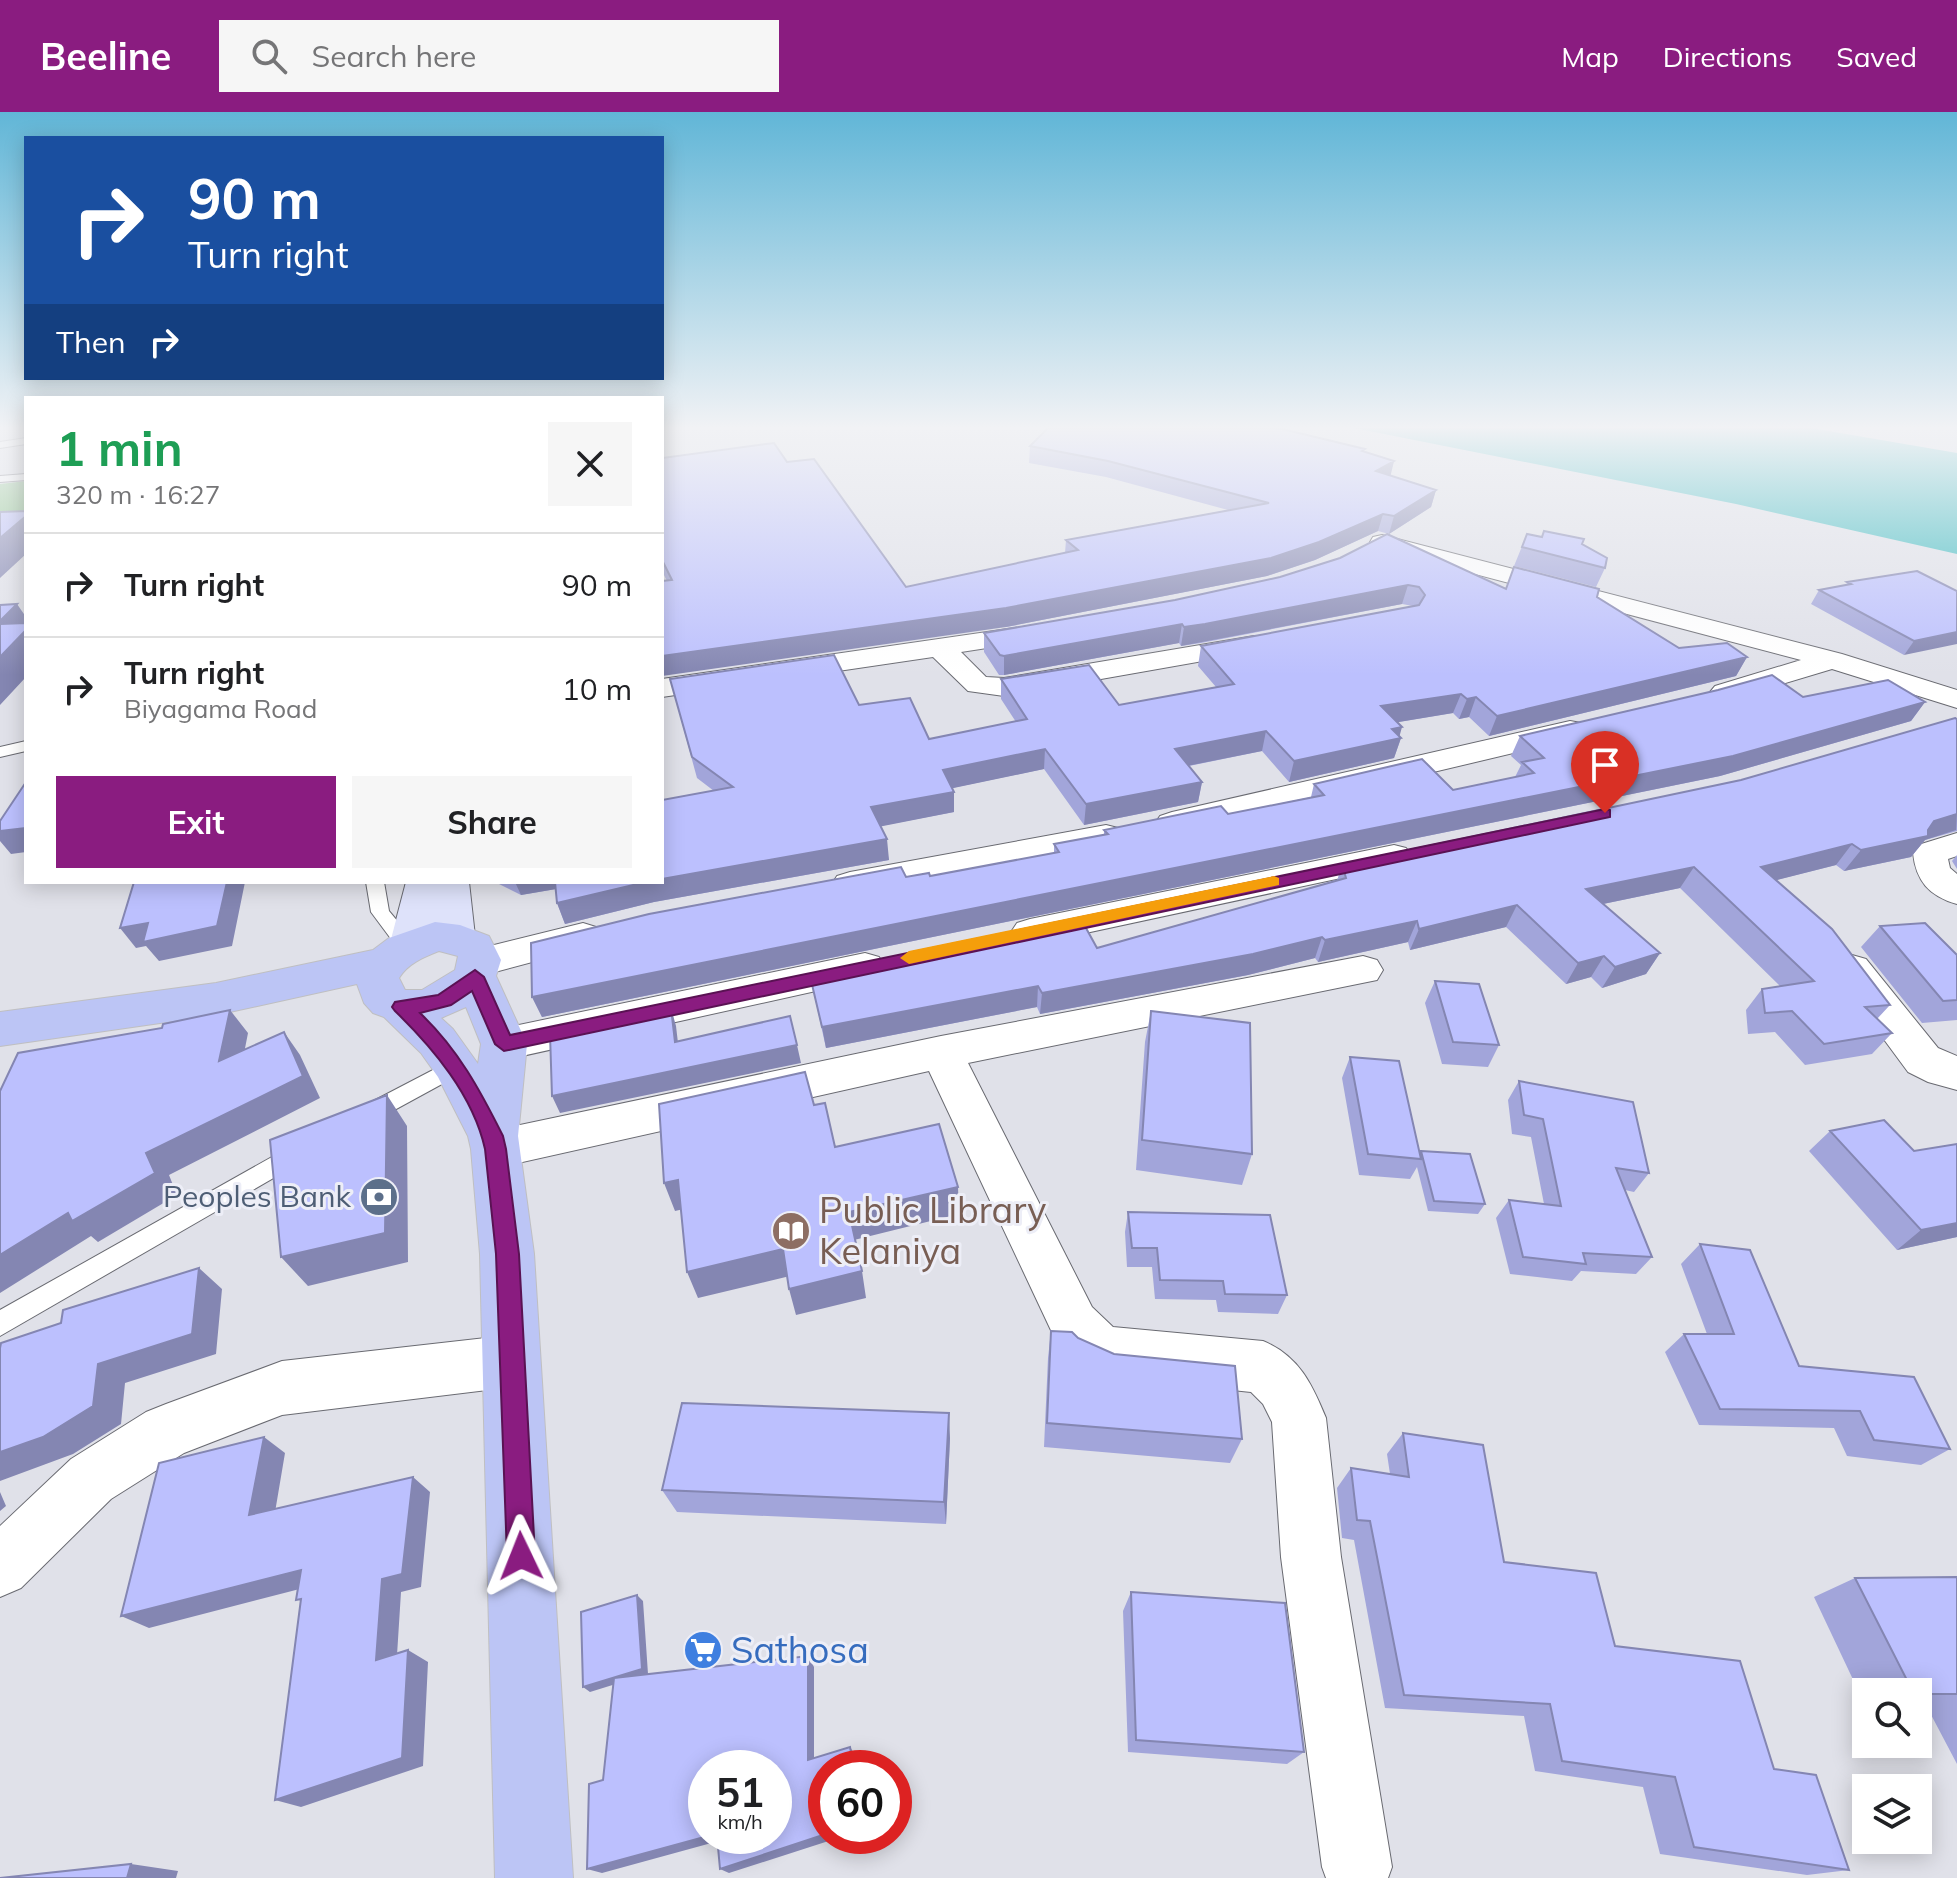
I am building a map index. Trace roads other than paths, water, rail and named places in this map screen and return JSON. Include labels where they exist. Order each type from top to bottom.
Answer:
[{"type":"main road","points":[[0,1029],[398,972],[435,936],[470,958],[504,1044],[494,1142],[507,1254],[534,1878]]},
{"type":"main road","points":[[398,972],[422,1006],[444,1000],[464,989],[470,958]]},
{"type":"main road","points":[[398,972],[437,1041],[456,1066],[494,1142]]},
{"type":"street","points":[[1352,555],[1379,541],[1832,660],[1957,699]]},
{"type":"street","points":[[664,688],[1067,627]]},
{"type":"street","points":[[940,648],[978,685],[1004,687],[1279,639]]},
{"type":"street","points":[[1691,701],[1832,660]]},
{"type":"street","points":[[826,889],[1138,830],[1597,723]]},
{"type":"street","points":[[1957,844],[1930,853],[1933,873],[1957,892]]},
{"type":"street","points":[[991,940],[1422,851]]},
{"type":"street","points":[[398,972],[425,884]]},
{"type":"street","points":[[450,884],[470,958],[611,929]]},
{"type":"street","points":[[1836,948],[1923,1060],[1957,1073]]},
{"type":"street","points":[[504,1044],[899,960]]},
{"type":"street","points":[[494,1142],[1363,970]]},
{"type":"street","points":[[941,1052],[1074,1324],[1093,1344],[1109,1352],[1263,1367],[1282,1385],[1299,1418],[1311,1557],[1357,1867]]},
{"type":"street","points":[[0,1567],[91,1479],[166,1432],[282,1388],[512,1361]]},
{"type":"lane","points":[[0,752],[24,746]]},
{"type":"lane","points":[[375,884],[380,912],[398,972]]},
{"type":"lane","points":[[353,1122],[456,1066]]},
{"type":"lane","points":[[0,1324],[314,1143]]},
{"type":"water","points":[[1764,510],[1957,510],[1957,554]]},
{"type":"place","name":"Peoples Bank","points":[[379,1197]]},
{"type":"place","name":"Public Library Kelaniya","points":[[791,1231]]},
{"type":"place","name":"Sathosa","points":[[703,1650]]}]
